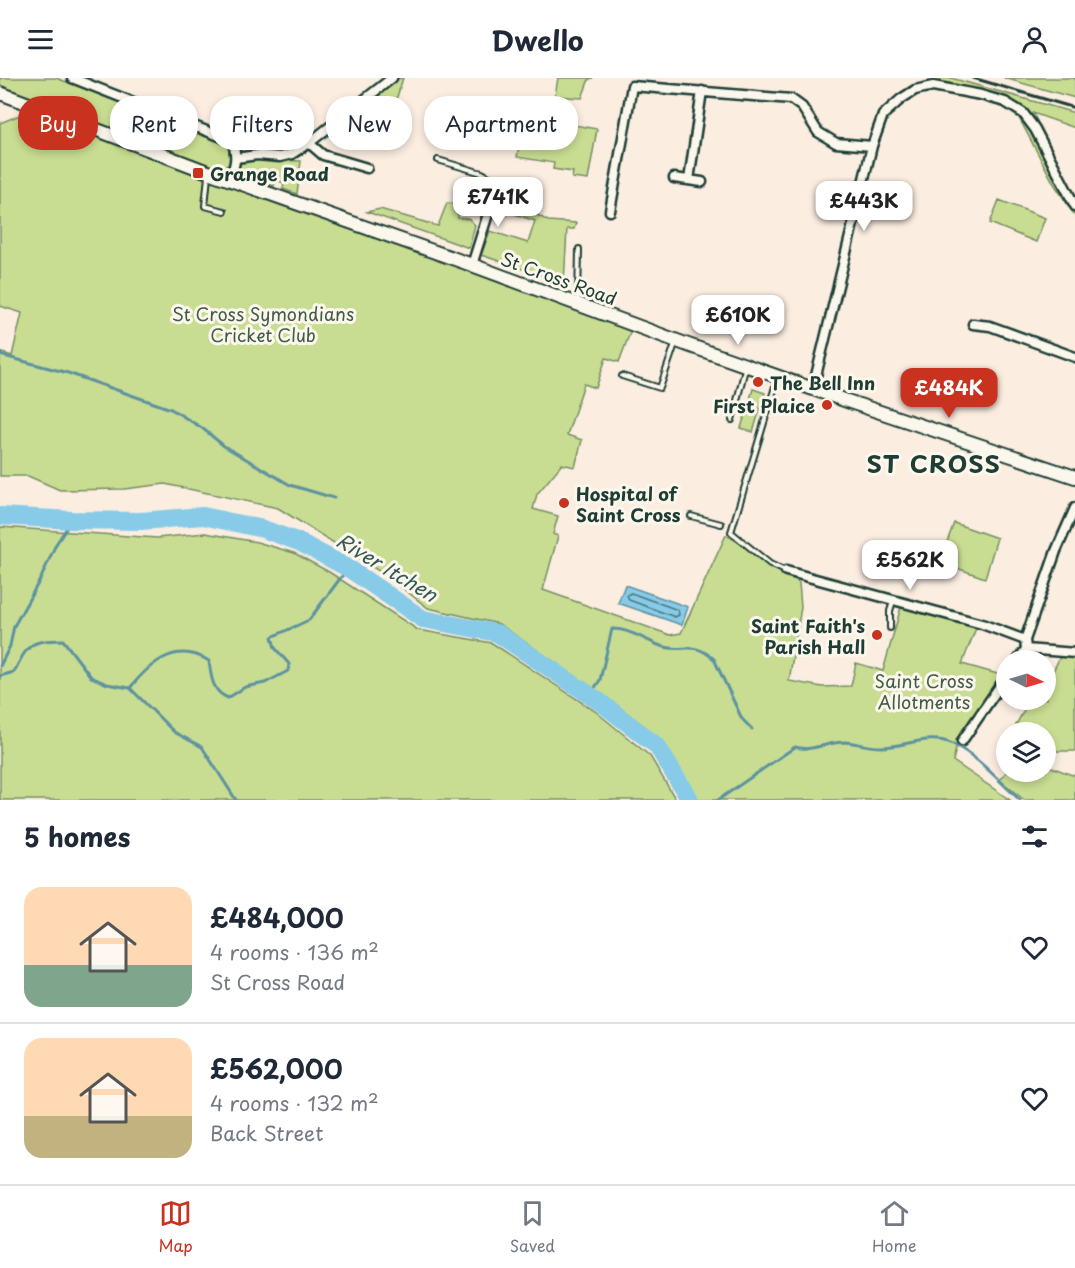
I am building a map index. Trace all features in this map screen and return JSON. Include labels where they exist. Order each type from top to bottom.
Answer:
[{"type":"main road","name":"St Cross Road","points":[[1,95],[208,172],[746,365],[1075,477]]},
{"type":"street","points":[[72,78],[232,141],[236,159],[230,179]]},
{"type":"street","points":[[314,139],[392,78]]},
{"type":"street","points":[[610,211],[632,82],[791,99],[802,107],[818,132],[836,143],[872,146]]},
{"type":"street","points":[[813,388],[872,146],[883,115],[901,99],[915,90],[933,86],[997,100],[1023,113],[1035,129],[1075,206]]},
{"type":"street","points":[[689,180],[702,91]]},
{"type":"street","points":[[314,148],[322,156],[367,168]]},
{"type":"street","points":[[236,159],[257,155],[280,157],[298,150]]},
{"type":"street","points":[[674,178],[702,182]]},
{"type":"street","points":[[472,265],[498,182]]},
{"type":"street","points":[[973,324],[990,326],[1075,357]]},
{"type":"street","points":[[1023,650],[1056,551],[1075,508]]},
{"type":"street","points":[[786,571],[982,624],[1026,644],[1075,653]]},
{"type":"street","points":[[962,741],[996,692]]},
{"type":"lane","points":[[438,160],[482,173],[498,182]]},
{"type":"lane","points":[[208,172],[205,206],[224,211]]},
{"type":"lane","points":[[578,303],[579,249]]},
{"type":"lane","points":[[622,376],[660,388],[676,340]]},
{"type":"lane","points":[[732,420],[746,365]]},
{"type":"lane","points":[[731,529],[779,376]]},
{"type":"lane","points":[[691,516],[721,524]]},
{"type":"lane","points":[[727,525],[770,564],[786,571]]},
{"type":"lane","points":[[890,628],[890,611],[893,600]]},
{"type":"green space","points":[[0,78],[56,78],[110,98],[110,129],[98,125],[98,96],[21,96],[0,88]]},
{"type":"green space","points":[[400,78],[403,78],[397,96],[378,96]]},
{"type":"green space","points":[[558,78],[593,78],[589,79],[582,98],[555,96]]},
{"type":"green space","points":[[941,78],[951,78],[1075,113],[1075,128],[1033,113],[1075,195],[1075,216],[1053,182],[1019,118],[1003,107],[951,93],[940,81]]},
{"type":"green space","points":[[1004,78],[1075,78],[1075,98]]},
{"type":"green space","points":[[18,116],[18,150],[98,150],[98,134],[110,139],[110,150],[141,150],[631,330],[619,362],[606,358],[596,388],[584,384],[567,435],[582,440],[575,467],[562,464],[537,494],[533,509],[558,516],[553,534],[558,536],[543,590],[670,635],[681,633],[726,535],[799,583],[801,607],[789,681],[822,687],[851,686],[856,663],[883,671],[901,607],[976,628],[962,664],[996,674],[996,683],[957,744],[953,761],[1010,800],[696,800],[666,746],[647,728],[605,696],[499,624],[428,608],[387,576],[278,508],[165,484],[124,489],[60,490],[28,476],[0,476],[0,352],[12,356],[22,313],[0,306],[0,123]]},
{"type":"green space","points":[[578,126],[597,129],[588,180],[572,178],[573,172],[553,169],[554,163],[517,157],[518,150],[578,150]]},
{"type":"green space","points":[[198,131],[210,136],[210,150],[230,150],[233,157],[230,164],[219,170],[166,150],[198,150]]},
{"type":"green space","points":[[246,159],[301,161],[297,194],[283,189],[284,183],[276,180],[274,186],[243,175],[239,168],[240,161]]},
{"type":"green space","points":[[999,200],[1045,218],[1036,242],[990,223]]},
{"type":"green space","points":[[447,203],[459,204],[458,218],[469,219],[475,225],[469,248],[367,212],[380,209],[438,226]]},
{"type":"green space","points":[[519,205],[548,221],[576,223],[574,229],[567,229],[564,283],[481,255],[490,231],[528,243],[535,221],[515,214]]},
{"type":"green space","points":[[753,389],[765,393],[753,432],[741,428]]},
{"type":"green space","points":[[954,523],[997,538],[985,578],[951,566],[956,554],[944,550]]},
{"type":"green space","points":[[0,527],[157,538],[205,533],[257,542],[294,553],[329,572],[418,630],[492,643],[595,711],[650,756],[676,800],[0,800]]},
{"type":"green space","points":[[1075,656],[1075,751],[1056,751],[1056,722],[1018,722],[1024,710],[1056,710],[1056,665],[1060,657]]},
{"type":"green space","points":[[1056,769],[1075,774],[1075,800],[1024,800],[1002,782],[1056,782]]},
{"type":"water","points":[[625,585],[688,607],[682,625],[618,603]]},
{"type":"waterway","points":[[0,355],[68,373],[171,409],[202,428],[224,446],[290,485],[334,498]]},
{"type":"waterway","name":"River Itchen","points":[[0,516],[141,521],[203,516],[263,529],[299,542],[348,568],[423,619],[497,633],[600,702],[657,746],[690,800]]},
{"type":"waterway","points":[[0,666],[10,646],[14,626],[41,578],[56,544],[72,520]]},
{"type":"waterway","points":[[130,688],[156,663],[175,654],[197,655],[209,661],[215,688],[228,698],[245,687],[265,683],[288,671],[289,664],[275,648],[272,637],[309,620],[348,568]]},
{"type":"waterway","points":[[590,695],[600,680],[612,629],[625,631],[661,646],[676,649],[693,648],[714,659],[742,719],[752,729]]},
{"type":"waterway","points":[[0,676],[14,672],[31,646],[43,641],[63,640],[91,677],[107,684],[130,688],[174,732],[202,747],[236,800]]},
{"type":"waterway","points":[[718,800],[795,747],[814,748],[845,742],[881,747],[926,740],[944,741],[961,748],[988,769],[1020,800]]},
{"type":"railway","points":[[973,78],[1075,108]]},
{"type":"place","name":"Grange Road","points":[[198,173]]},
{"type":"place","name":"The Bell Inn","points":[[758,382]]},
{"type":"place","name":"First Plaice","points":[[827,405]]},
{"type":"place","name":"Hospital of Saint Cross","points":[[564,503]]},
{"type":"place","name":"Saint Faith's Parish Hall","points":[[877,635]]},
{"type":"district","name":"ST CROSS","points":[[934,463]]},
{"type":"park label","name":"St Cross Symondians Cricket Club","points":[[263,323]]},
{"type":"park label","name":"Saint Cross Allotments","points":[[924,690]]}]
